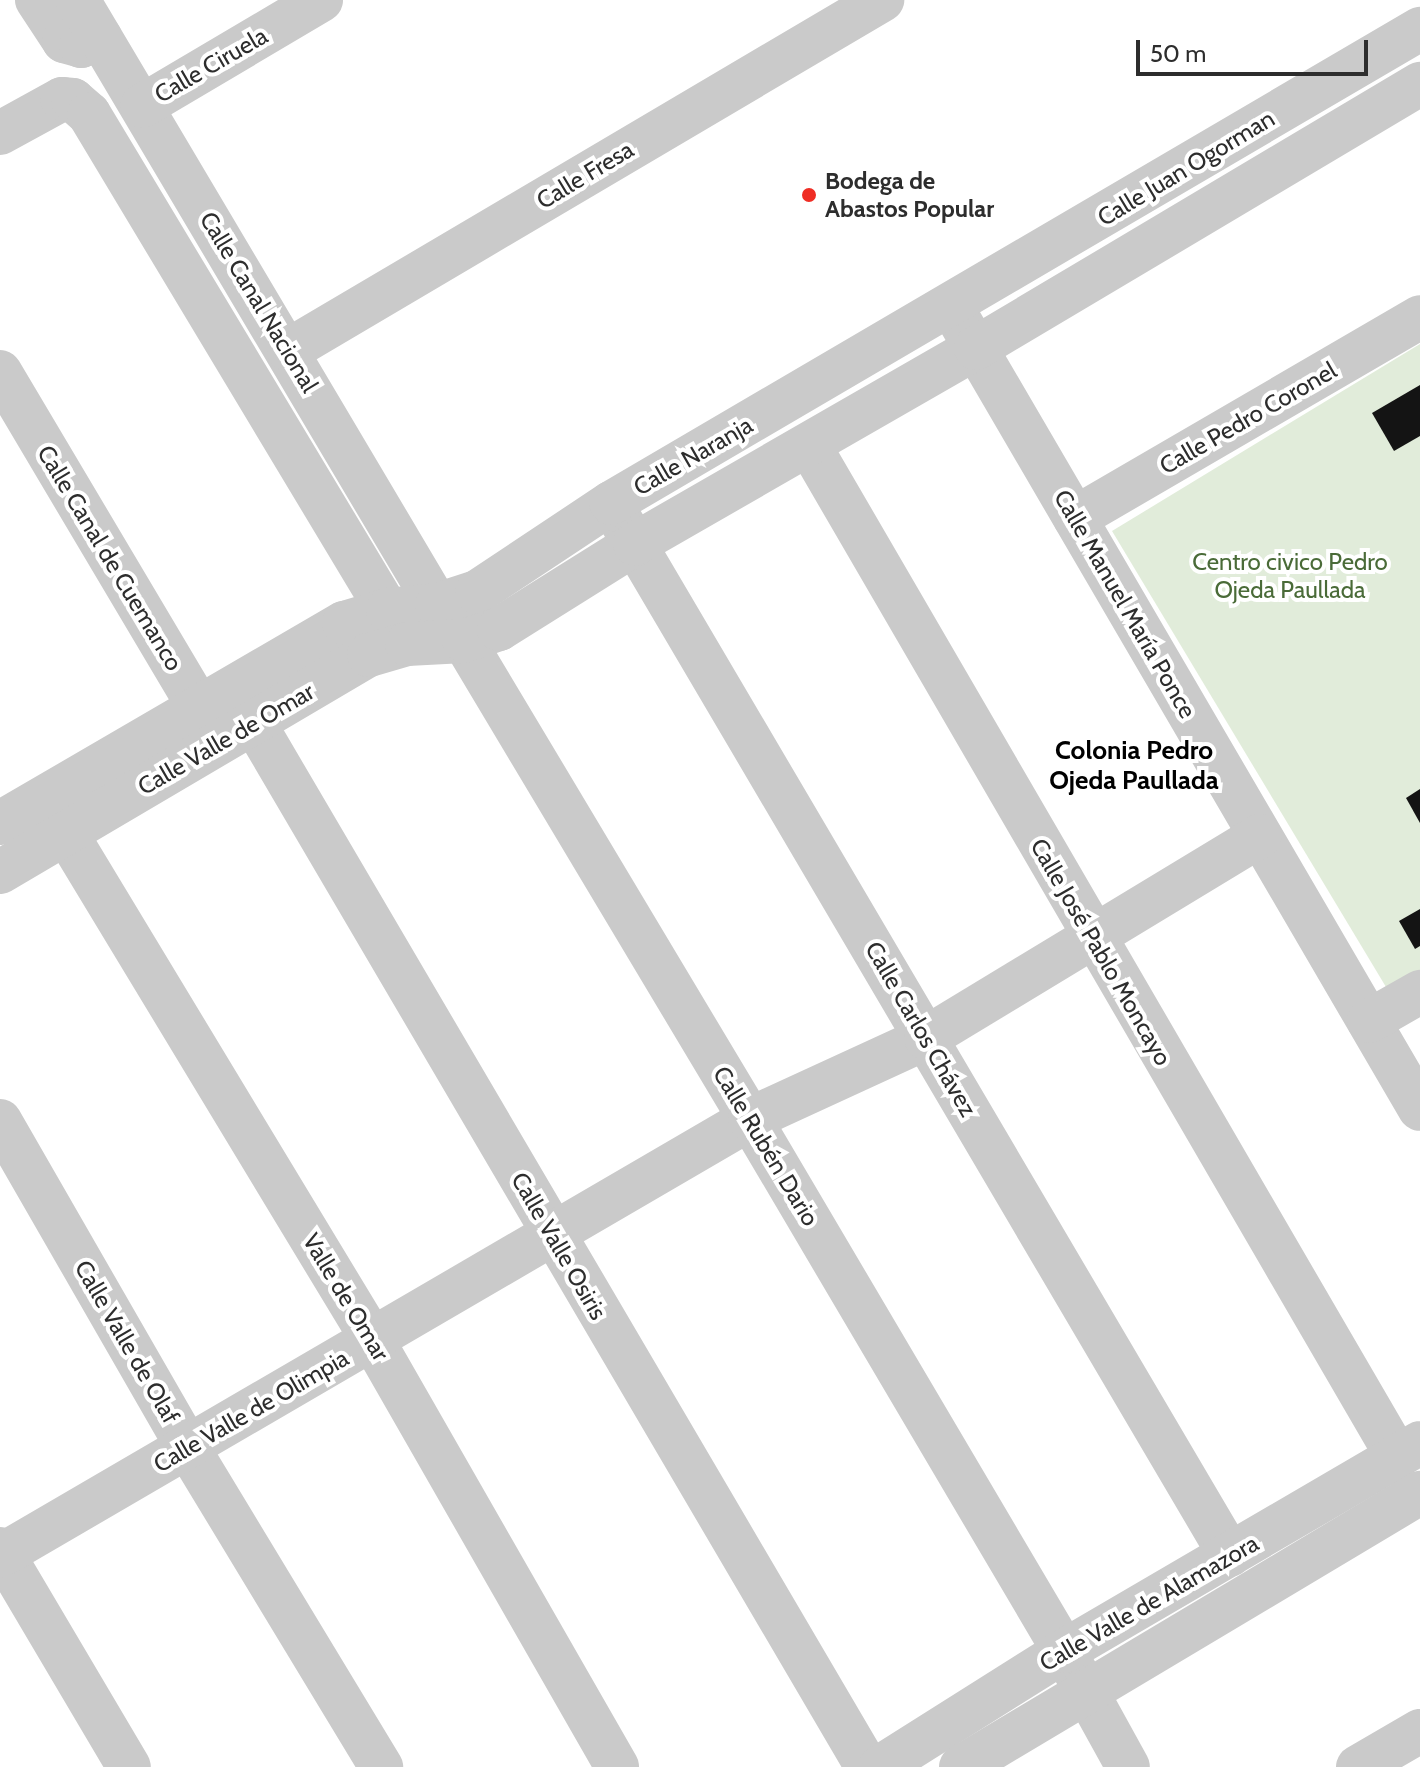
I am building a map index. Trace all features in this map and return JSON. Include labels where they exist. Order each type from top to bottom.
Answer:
[{"type":"street","points":[[37,0],[64,41],[81,46],[100,37]]},
{"type":"street","name":"Calle Canal Nacional","points":[[78,0],[289,350],[437,605]]},
{"type":"street","name":"Calle Ciruela","points":[[142,106],[321,0]]},
{"type":"street","name":"Calle Fresa","points":[[289,350],[882,0]]},
{"type":"street","name":"Calle Juan Ogorman","points":[[951,307],[1420,29]]},
{"type":"street","name":"Calle Juan Ogorman","points":[[976,348],[1420,84]]},
{"type":"street","points":[[0,133],[62,99],[82,106],[398,627]]},
{"type":"street","name":"Calle Manuel María Ponce","points":[[951,307],[1420,1109]]},
{"type":"street","name":"Calle Naranja","points":[[437,605],[477,592],[611,503],[951,307]]},
{"type":"street","name":"Calle Pedro Coronel","points":[[1075,518],[1420,317]]},
{"type":"street","name":"Calle Naranja","points":[[464,641],[499,629],[635,544],[976,348]]},
{"type":"street","name":"Calle Canal de Cuemanco","points":[[0,372],[224,724]]},
{"type":"street","name":"Calle José Pablo Moncayo","points":[[809,445],[1092,936],[1408,1450]]},
{"type":"street","name":"Calle Carlos Chávez","points":[[611,503],[1230,1555]]},
{"type":"street","name":"Calle Valle de Omar","points":[[0,872],[25,820],[369,655],[398,627],[437,605]]},
{"type":"street","name":"Calle Rubén Dario","points":[[437,605],[464,641],[750,1119],[1064,1651],[1128,1767]]},
{"type":"street","name":"Calle Valle de Omar","points":[[224,724],[344,623],[398,627],[464,641]]},
{"type":"street","name":"Calle Valle Osiris","points":[[224,724],[550,1232],[867,1767]]},
{"type":"street","name":"Valle de Omar","points":[[25,820],[372,1339],[617,1767]]},
{"type":"street","name":"Calle Valle de Olimpia","points":[[1,1553],[188,1448],[550,1232],[750,1119],[926,1038],[1260,836]]},
{"type":"street","points":[[1369,1021],[1420,992]]},
{"type":"street","name":"Calle Valle de Olaf","points":[[0,1121],[188,1448],[381,1767]]},
{"type":"street","name":"Calle Valle de Alamazora","points":[[880,1767],[1064,1651],[1408,1450]]},
{"type":"street","name":"Calle Valle de Alamazora","points":[[961,1767],[1420,1493]]},
{"type":"street","points":[[1,1553],[129,1767]]},
{"type":"street","points":[[1358,1767],[1420,1731]]},
{"type":"green space","name":"Centro civico Pedro Ojeda Paullada","points":[[1420,344],[1420,972],[1389,992],[1112,531]]},
{"type":"building","points":[[1420,385],[1420,436],[1394,451],[1372,413]]},
{"type":"building","points":[[1420,789],[1420,823],[1406,798]]},
{"type":"building","points":[[1420,909],[1420,946],[1415,949],[1399,921]]},
{"type":"place","name":"Bodega de Abastos Popular","points":[[809,195]]},
{"type":"district","name":"Colonia Pedro Ojeda Paullada","points":[[1134,766]]}]
